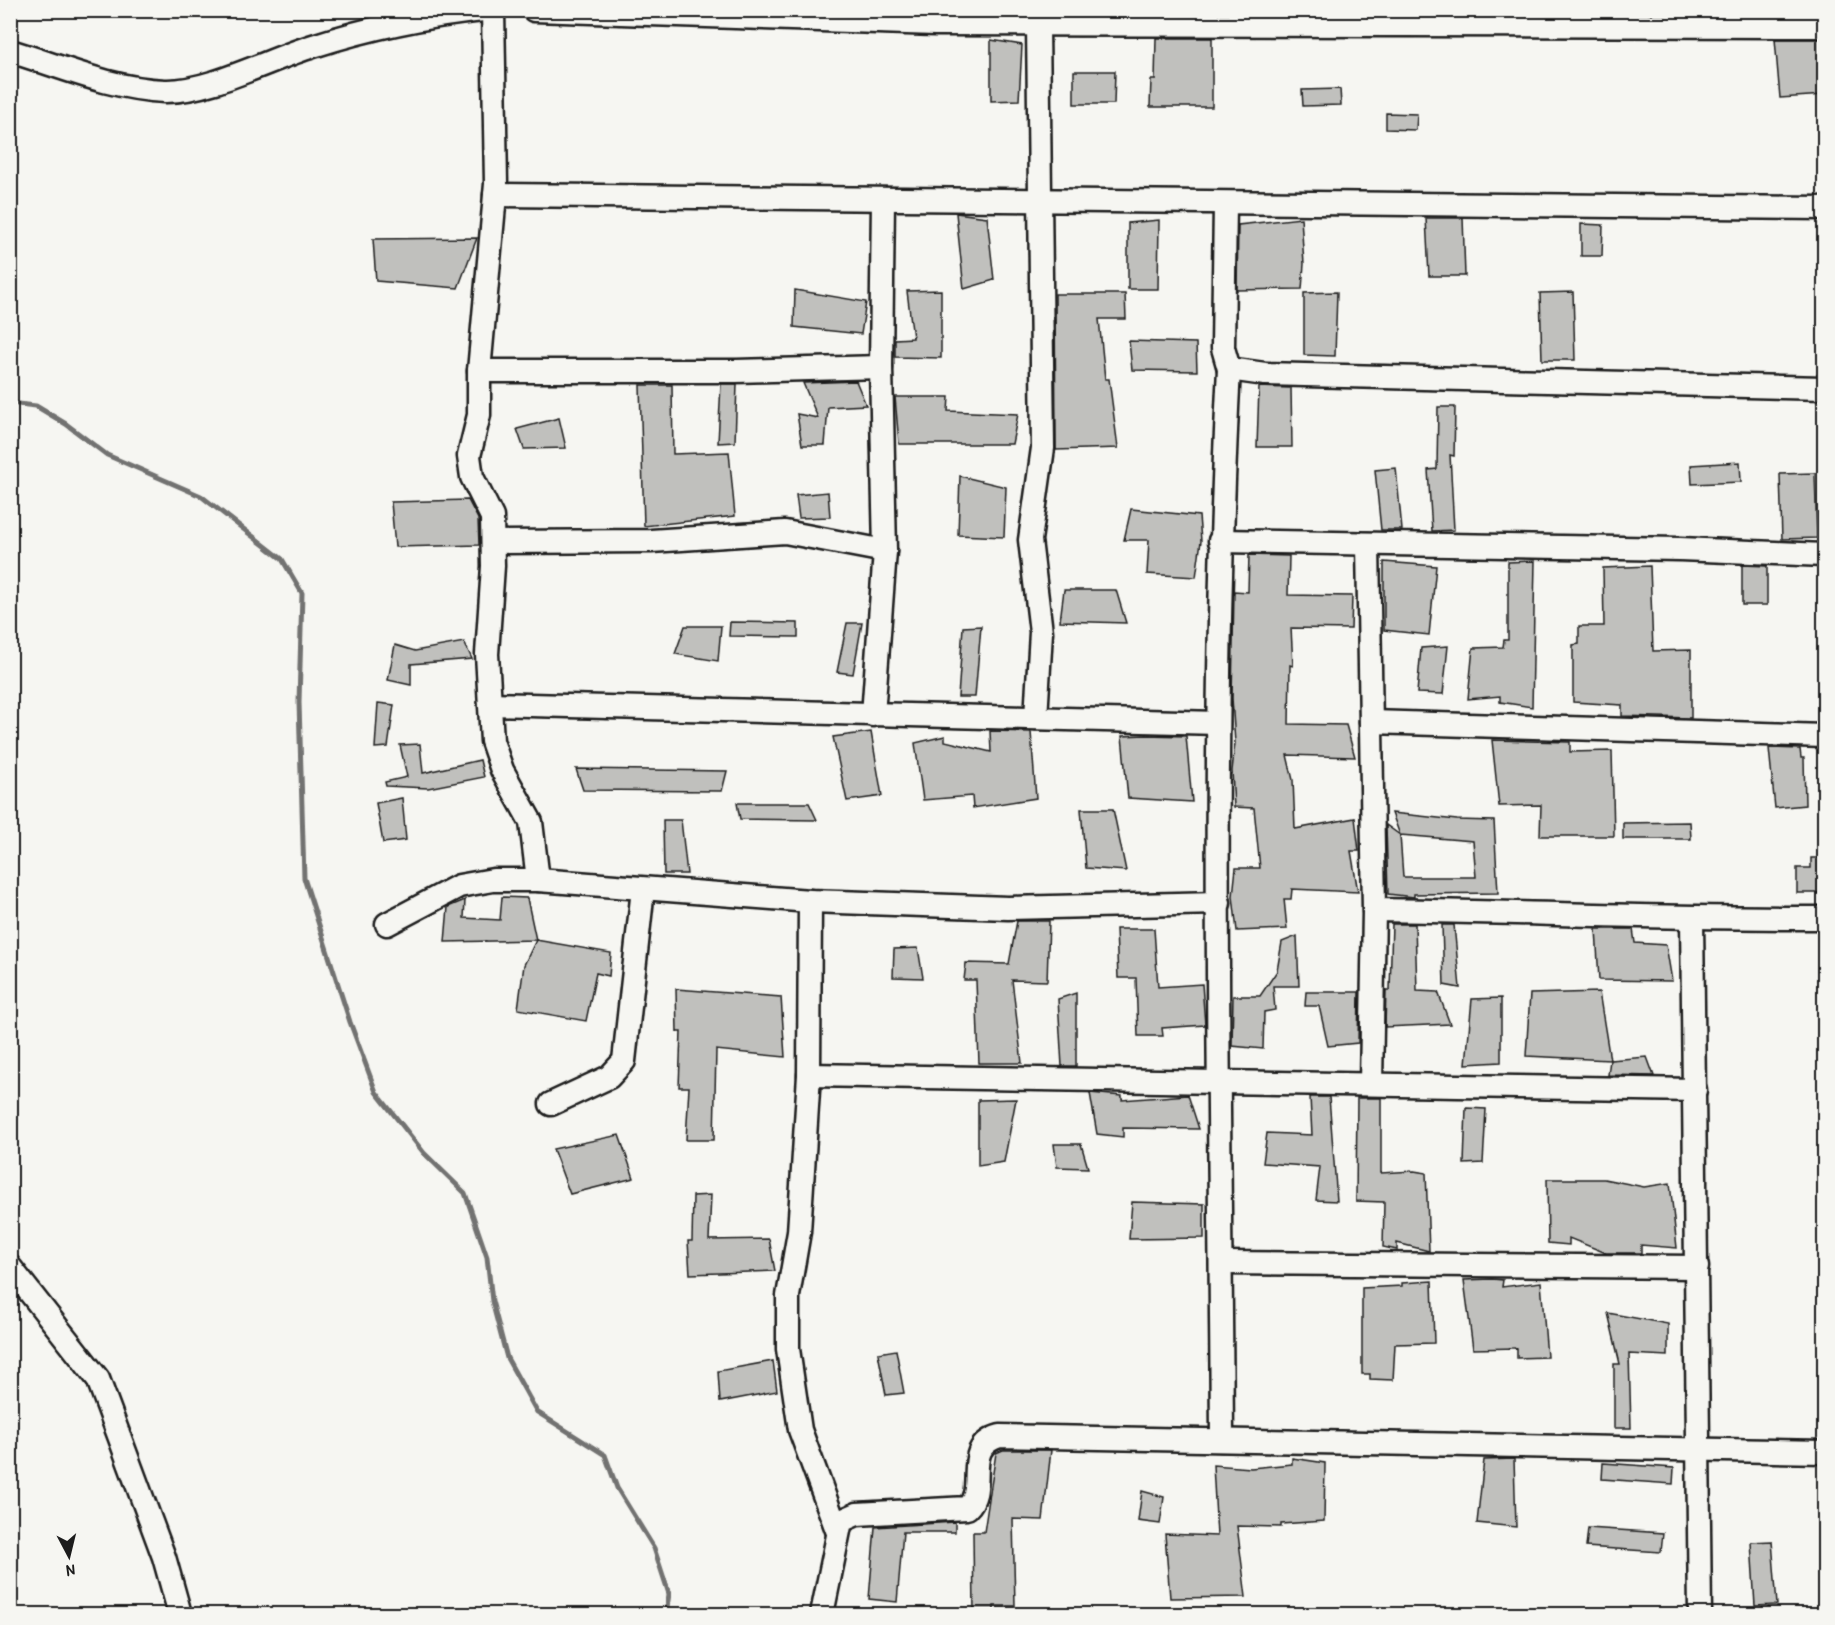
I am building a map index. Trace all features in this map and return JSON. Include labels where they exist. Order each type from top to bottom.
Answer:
[{"type":"street","points":[[10,51],[121,85],[167,91],[207,83],[312,46],[379,27],[436,15],[483,10]]},
{"type":"street","points":[[493,10],[495,195],[479,371],[479,416],[469,456],[471,477],[492,517],[493,542],[488,624],[492,741],[502,770],[531,822],[538,880]]},
{"type":"street","points":[[534,10],[935,24],[1038,24],[1215,18],[1372,18],[1824,26]]},
{"type":"street","points":[[1036,718],[1041,632],[1030,540],[1043,448],[1038,24]]},
{"type":"street","points":[[495,195],[1225,204],[1824,208]]},
{"type":"street","points":[[873,715],[885,551],[881,367],[882,200]]},
{"type":"street","points":[[1222,1440],[1218,723],[1220,541],[1229,369],[1223,348],[1225,204]]},
{"type":"street","points":[[479,371],[736,371],[881,367]]},
{"type":"street","points":[[1229,369],[1265,374],[1824,388]]},
{"type":"street","points":[[493,542],[651,541],[785,532],[885,551]]},
{"type":"street","points":[[1220,541],[1680,549],[1824,555]]},
{"type":"street","points":[[1368,544],[1374,910],[1371,1084]]},
{"type":"street","points":[[490,704],[1218,723]]},
{"type":"street","points":[[1371,722],[1824,735]]},
{"type":"street","points":[[387,924],[459,886],[493,880],[538,880],[810,901],[1008,908],[1219,903]]},
{"type":"street","points":[[551,1104],[609,1077],[624,1061],[643,889]]},
{"type":"street","points":[[810,901],[808,1075],[799,1232],[788,1296],[788,1349],[800,1430],[837,1530]]},
{"type":"street","points":[[1374,910],[1625,914],[1692,919],[1824,918]]},
{"type":"street","points":[[1692,919],[1700,1448],[1700,1614]]},
{"type":"street","points":[[808,1075],[1695,1090]]},
{"type":"street","points":[[1221,1263],[1697,1267]]},
{"type":"street","points":[[10,1267],[98,1379],[164,1557],[180,1614]]},
{"type":"street","points":[[822,1614],[837,1530],[841,1521],[857,1514],[967,1508],[974,1498],[980,1450],[985,1442],[1000,1436],[1824,1452]]},
{"type":"building","points":[[1156,38],[1212,38],[1212,107],[1150,107],[1151,80],[1155,80]]},
{"type":"building","points":[[1775,39],[1824,39],[1824,95],[1780,98]]},
{"type":"building","points":[[991,40],[1022,45],[1019,100],[991,101]]},
{"type":"building","points":[[1074,71],[1115,71],[1114,104],[1074,104]]},
{"type":"building","points":[[1340,89],[1341,105],[1303,106],[1302,90]]},
{"type":"building","points":[[1386,113],[1417,114],[1416,130],[1386,129]]},
{"type":"building","points":[[956,213],[987,217],[994,280],[964,289]]},
{"type":"building","points":[[1301,218],[1304,264],[1302,289],[1237,290],[1238,225]]},
{"type":"building","points":[[1426,218],[1463,218],[1465,276],[1429,276]]},
{"type":"building","points":[[1159,220],[1158,289],[1128,289],[1128,223]]},
{"type":"building","points":[[1581,224],[1603,225],[1602,256],[1581,256]]},
{"type":"building","points":[[477,238],[458,288],[376,281],[373,239]]},
{"type":"building","points":[[795,290],[866,302],[861,334],[794,327]]},
{"type":"building","points":[[941,290],[941,358],[895,357],[895,339],[913,338],[907,291]]},
{"type":"building","points":[[1337,292],[1335,356],[1304,355],[1304,293]]},
{"type":"building","points":[[1573,292],[1575,360],[1542,360],[1540,293]]},
{"type":"building","points":[[1055,294],[1125,294],[1126,319],[1099,319],[1105,379],[1109,379],[1118,448],[1056,450]]},
{"type":"building","points":[[1129,341],[1196,343],[1197,371],[1132,370]]},
{"type":"building","points":[[856,381],[866,405],[828,407],[825,445],[802,445],[797,414],[818,418],[803,383]]},
{"type":"building","points":[[721,384],[737,384],[735,442],[718,443]]},
{"type":"building","points":[[640,385],[672,385],[673,454],[729,452],[735,516],[644,526]]},
{"type":"building","points":[[1259,387],[1291,388],[1292,447],[1257,447]]},
{"type":"building","points":[[895,397],[949,397],[948,411],[1018,414],[1012,444],[899,444]]},
{"type":"building","points":[[1438,407],[1455,407],[1454,456],[1450,455],[1454,530],[1432,531],[1428,470],[1437,469]]},
{"type":"building","points":[[559,418],[566,448],[524,449],[517,429]]},
{"type":"building","points":[[1740,462],[1741,482],[1692,484],[1691,465]]},
{"type":"building","points":[[1396,468],[1402,530],[1381,530],[1375,470]]},
{"type":"building","points":[[1815,473],[1817,538],[1782,539],[1780,474]]},
{"type":"building","points":[[960,476],[1006,487],[1004,537],[958,535]]},
{"type":"building","points":[[828,492],[830,517],[799,518],[796,495]]},
{"type":"building","points":[[468,500],[478,519],[479,545],[395,547],[391,502]]},
{"type":"building","points":[[1131,509],[1199,516],[1201,541],[1196,577],[1147,574],[1149,540],[1124,540]]},
{"type":"building","points":[[1249,555],[1289,556],[1288,595],[1352,596],[1351,629],[1291,628],[1293,666],[1290,665],[1289,724],[1346,725],[1355,757],[1287,755],[1293,780],[1295,829],[1355,818],[1359,851],[1351,851],[1358,892],[1292,889],[1291,899],[1284,899],[1287,929],[1237,931],[1233,896],[1236,868],[1260,868],[1254,808],[1234,807],[1232,771],[1235,743],[1232,698],[1234,591],[1248,592]]},
{"type":"building","points":[[1535,561],[1532,707],[1500,702],[1500,696],[1468,699],[1473,648],[1503,647],[1504,640],[1508,640],[1508,562]]},
{"type":"building","points":[[1384,562],[1436,566],[1429,635],[1384,630]]},
{"type":"building","points":[[1742,565],[1767,566],[1767,605],[1742,605]]},
{"type":"building","points":[[1650,566],[1653,651],[1691,650],[1691,718],[1622,716],[1622,705],[1573,702],[1573,645],[1579,644],[1579,626],[1604,626],[1603,568]]},
{"type":"building","points":[[1064,590],[1116,590],[1126,623],[1060,621]]},
{"type":"building","points":[[730,622],[798,623],[798,637],[729,636]]},
{"type":"building","points":[[847,623],[862,623],[853,674],[837,672]]},
{"type":"building","points":[[685,626],[721,626],[718,661],[675,654]]},
{"type":"building","points":[[981,626],[975,697],[958,697],[963,627]]},
{"type":"building","points":[[464,642],[472,659],[411,664],[411,685],[388,680],[395,645],[415,651]]},
{"type":"building","points":[[1448,646],[1443,694],[1417,693],[1421,648]]},
{"type":"building","points":[[378,703],[394,705],[388,747],[375,748]]},
{"type":"building","points":[[990,731],[1031,732],[1036,798],[973,808],[972,796],[923,800],[915,743],[945,736],[945,741],[991,752]]},
{"type":"building","points":[[871,732],[882,796],[847,801],[833,737]]},
{"type":"building","points":[[1122,736],[1186,736],[1192,802],[1128,798]]},
{"type":"building","points":[[1492,740],[1570,742],[1570,752],[1612,751],[1614,836],[1540,836],[1541,805],[1499,806]]},
{"type":"building","points":[[420,744],[423,773],[480,760],[484,777],[428,788],[386,786],[385,782],[407,777],[400,745]]},
{"type":"building","points":[[1769,748],[1800,749],[1801,758],[1804,758],[1805,805],[1775,808]]},
{"type":"building","points":[[576,769],[727,771],[722,791],[583,790]]},
{"type":"building","points":[[402,798],[406,840],[383,843],[376,803]]},
{"type":"building","points":[[737,803],[809,803],[817,820],[740,819]]},
{"type":"building","points":[[1081,809],[1113,809],[1126,871],[1086,868]]},
{"type":"building","points":[[1392,813],[1457,820],[1494,821],[1498,893],[1414,894],[1414,897],[1388,894],[1386,825],[1400,835]],"holes":[[[1400,835],[1473,841],[1476,877],[1403,877]]]},
{"type":"building","points":[[663,820],[681,820],[687,874],[664,874]]},
{"type":"building","points":[[1690,822],[1691,839],[1623,839],[1623,823]]},
{"type":"building","points":[[1811,858],[1824,858],[1824,893],[1797,893],[1797,868],[1811,868]]},
{"type":"building","points":[[502,897],[527,898],[536,940],[445,942],[448,907],[465,900],[464,918],[500,920]]},
{"type":"building","points":[[1017,921],[1049,921],[1047,981],[1012,980],[1022,1063],[979,1063],[976,980],[964,980],[966,963],[1009,964]]},
{"type":"building","points":[[1392,924],[1415,924],[1417,991],[1438,992],[1450,1024],[1385,1027],[1386,990],[1390,990]]},
{"type":"building","points":[[1442,925],[1454,925],[1460,988],[1444,985]]},
{"type":"building","points":[[1116,929],[1154,929],[1158,987],[1202,984],[1205,1025],[1162,1028],[1163,1036],[1138,1036],[1136,978],[1118,978]]},
{"type":"building","points":[[1596,929],[1633,929],[1635,943],[1666,945],[1672,981],[1599,980]]},
{"type":"building","points":[[1297,936],[1299,986],[1273,986],[1275,1010],[1264,1012],[1263,1049],[1232,1046],[1233,996],[1260,996],[1277,971],[1282,942]]},
{"type":"building","points":[[536,940],[611,953],[609,976],[596,973],[586,1021],[518,1009],[524,965]]},
{"type":"building","points":[[918,948],[923,978],[893,977],[894,949]]},
{"type":"building","points":[[676,989],[781,997],[785,1057],[716,1050],[714,1140],[686,1140],[689,1087],[679,1087],[681,1032],[677,1032]]},
{"type":"building","points":[[1306,992],[1359,992],[1358,1043],[1328,1046],[1319,1006],[1305,1006]]},
{"type":"building","points":[[1599,992],[1610,1060],[1526,1056],[1530,994]]},
{"type":"building","points":[[1076,993],[1076,1066],[1062,1066],[1058,999]]},
{"type":"building","points":[[1501,998],[1501,1062],[1466,1064],[1472,999]]},
{"type":"building","points":[[1647,1057],[1654,1076],[1608,1075],[1610,1060]]},
{"type":"building","points":[[1090,1093],[1122,1096],[1122,1100],[1188,1095],[1199,1129],[1123,1128],[1123,1137],[1097,1134]]},
{"type":"building","points":[[1310,1097],[1329,1097],[1337,1201],[1316,1200],[1320,1167],[1263,1163],[1267,1133],[1312,1135]]},
{"type":"building","points":[[1357,1098],[1381,1098],[1381,1173],[1414,1171],[1426,1173],[1429,1251],[1397,1243],[1397,1250],[1383,1247],[1384,1202],[1356,1201]]},
{"type":"building","points":[[1016,1099],[1004,1162],[978,1166],[978,1100]]},
{"type":"building","points":[[1466,1108],[1486,1109],[1483,1163],[1464,1164]]},
{"type":"building","points":[[619,1135],[634,1178],[570,1194],[553,1149]]},
{"type":"building","points":[[1054,1144],[1081,1144],[1088,1168],[1057,1167]]},
{"type":"building","points":[[1547,1179],[1604,1179],[1644,1187],[1670,1183],[1677,1248],[1641,1245],[1641,1253],[1606,1253],[1569,1238],[1569,1245],[1548,1243]]},
{"type":"building","points":[[711,1195],[709,1240],[769,1239],[775,1271],[690,1274],[688,1241],[692,1241],[693,1196]]},
{"type":"building","points":[[1132,1202],[1204,1204],[1204,1238],[1129,1239]]},
{"type":"building","points":[[1464,1280],[1503,1280],[1502,1287],[1541,1282],[1547,1357],[1517,1358],[1517,1348],[1473,1349]]},
{"type":"building","points":[[1432,1281],[1434,1343],[1395,1344],[1393,1380],[1370,1379],[1370,1374],[1362,1374],[1362,1288],[1402,1286],[1402,1283]]},
{"type":"building","points":[[1608,1313],[1668,1324],[1668,1356],[1629,1354],[1631,1428],[1614,1428],[1614,1364],[1620,1364]]},
{"type":"building","points":[[896,1350],[904,1393],[886,1395],[878,1353]]},
{"type":"building","points":[[773,1361],[777,1391],[720,1402],[718,1371]]},
{"type":"building","points":[[1003,1450],[1051,1450],[1043,1520],[1013,1519],[1015,1606],[994,1606],[994,1614],[974,1614],[973,1532],[984,1532],[996,1453]]},
{"type":"building","points":[[1292,1458],[1325,1463],[1324,1521],[1281,1524],[1281,1527],[1237,1526],[1246,1597],[1170,1598],[1165,1534],[1217,1536],[1213,1465],[1251,1468],[1292,1464]]},
{"type":"building","points":[[1514,1459],[1516,1527],[1477,1523],[1484,1460]]},
{"type":"building","points":[[1603,1463],[1674,1468],[1673,1484],[1602,1479]]},
{"type":"building","points":[[1142,1491],[1164,1497],[1160,1524],[1138,1521]]},
{"type":"building","points":[[955,1522],[955,1532],[903,1532],[897,1602],[869,1599],[875,1527]]},
{"type":"building","points":[[1588,1528],[1663,1533],[1661,1552],[1586,1547]]},
{"type":"building","points":[[1772,1541],[1777,1605],[1755,1606],[1751,1542]]},
{"type":"waterway","points":[[10,403],[36,406],[66,424],[107,455],[201,496],[282,559],[302,593],[299,702],[304,878],[350,1022],[376,1092],[424,1153],[465,1193],[487,1257],[492,1301],[507,1358],[537,1412],[605,1455],[617,1488],[654,1548],[669,1594],[666,1614]]}]
